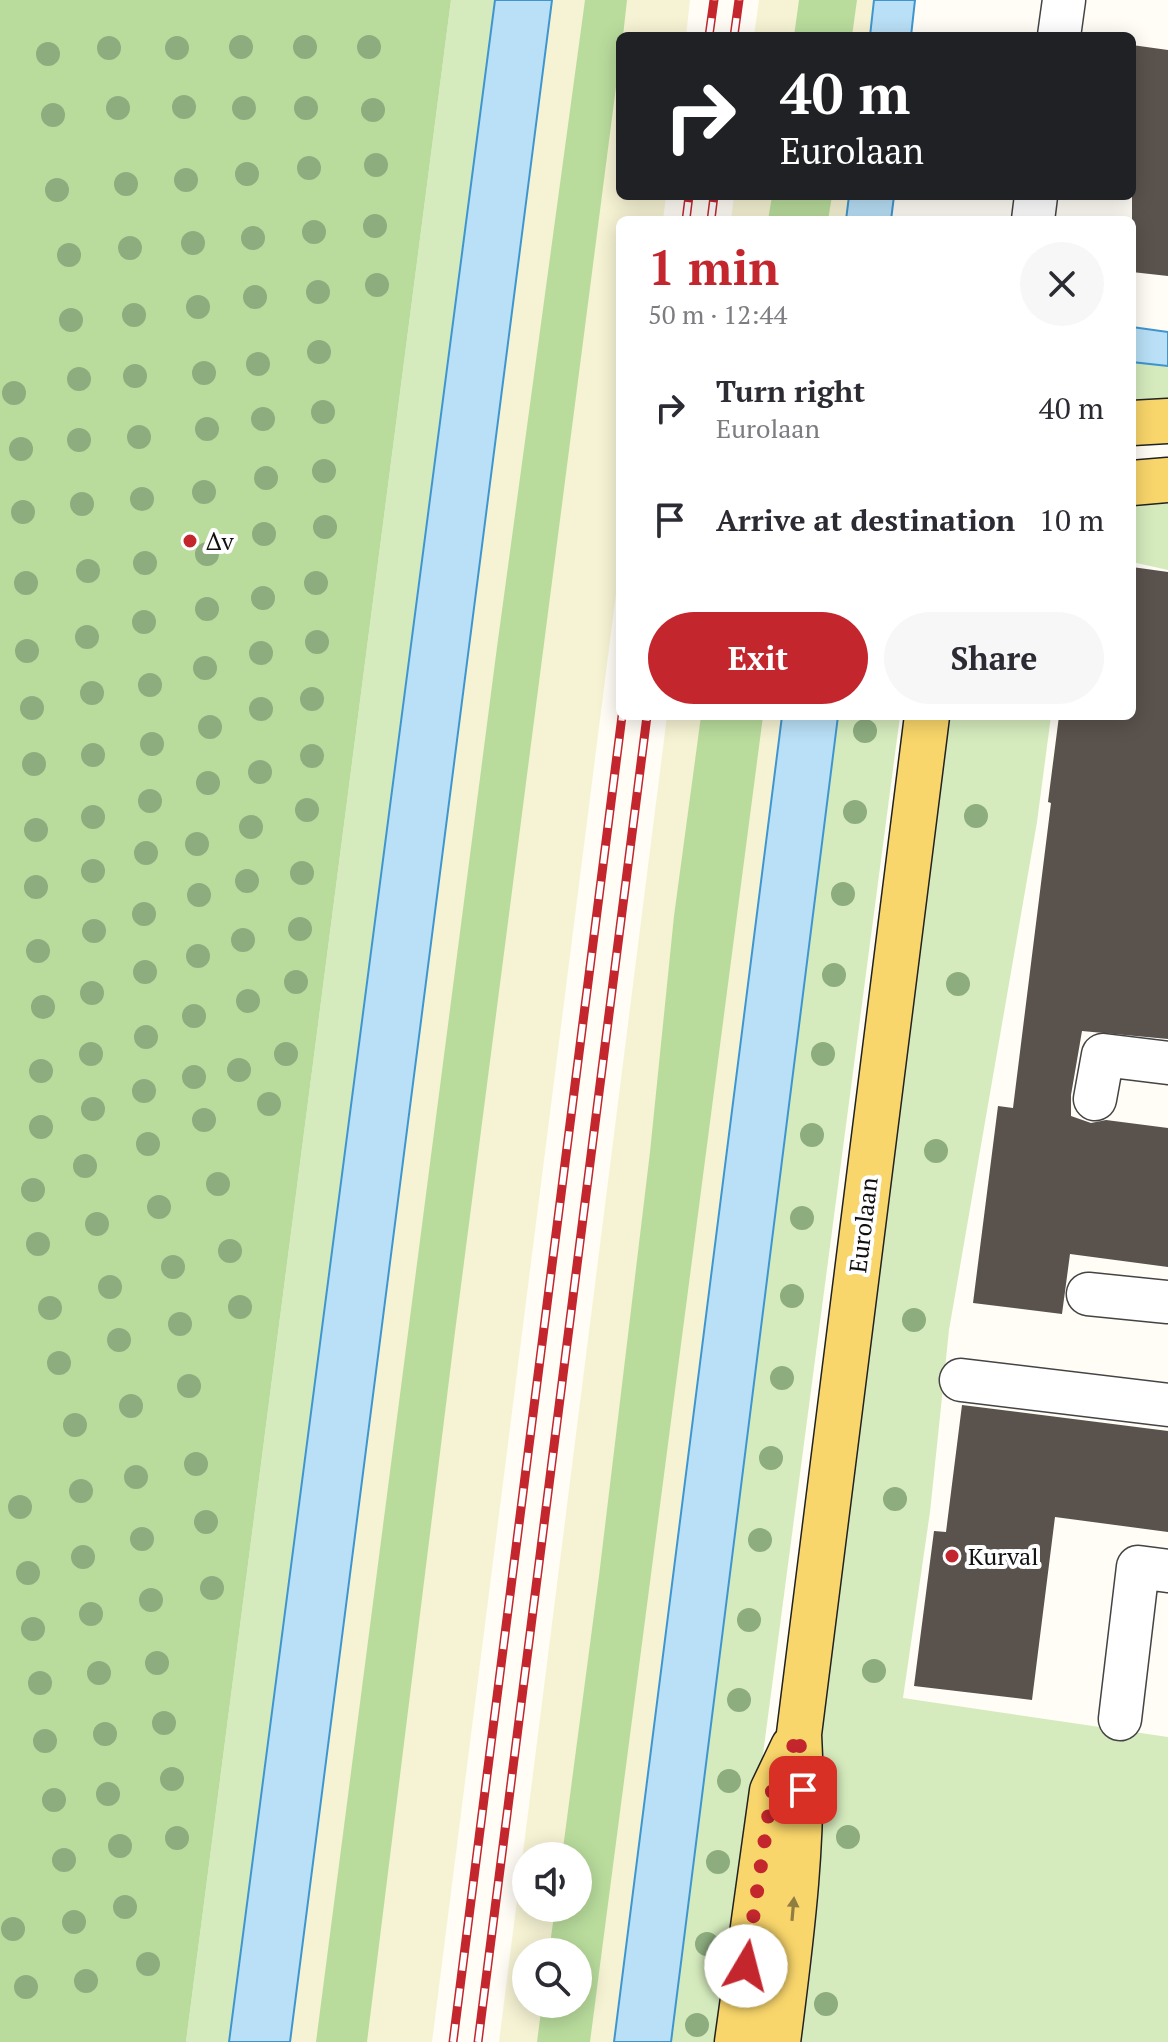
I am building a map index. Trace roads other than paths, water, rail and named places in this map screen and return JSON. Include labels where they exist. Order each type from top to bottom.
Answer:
[{"type":"main road","points":[[1136,423],[1168,421]]},
{"type":"main road","points":[[1136,483],[1168,480]]},
{"type":"main road","name":"Eurolaan","points":[[778,2042],[788,1970],[803,1790],[799,1734],[926,720]]},
{"type":"main road","name":"Eurolaan","points":[[737,2042],[772,1791],[799,1734]]},
{"type":"lane","points":[[1060,32],[1064,0]]},
{"type":"lane","points":[[1095,1099],[1103,1055],[1168,1063]]},
{"type":"lane","points":[[1088,1294],[1168,1302]]},
{"type":"lane","points":[[961,1380],[1168,1405]]},
{"type":"lane","points":[[1120,1719],[1138,1567],[1168,1571]]},
{"type":"water","points":[[495,0],[552,0],[290,2042],[229,2042]]},
{"type":"water","points":[[874,0],[915,0],[911,32],[870,32]]},
{"type":"water","points":[[848,200],[894,200],[892,216],[846,216]]},
{"type":"water","points":[[1136,328],[1168,332],[1168,366],[1136,362]]},
{"type":"water","points":[[781,720],[837,720],[671,2042],[614,2042]]},
{"type":"railway","points":[[710,32],[714,0]]},
{"type":"railway","points":[[735,32],[739,0]]},
{"type":"railway","points":[[686,216],[688,200]]},
{"type":"railway","points":[[712,216],[714,200]]},
{"type":"railway","points":[[453,2042],[621,720]]},
{"type":"railway","points":[[478,2042],[646,720]]},
{"type":"place","name":"∆v","points":[[190,541]]},
{"type":"place","name":"Kurval","points":[[952,1556]]}]
